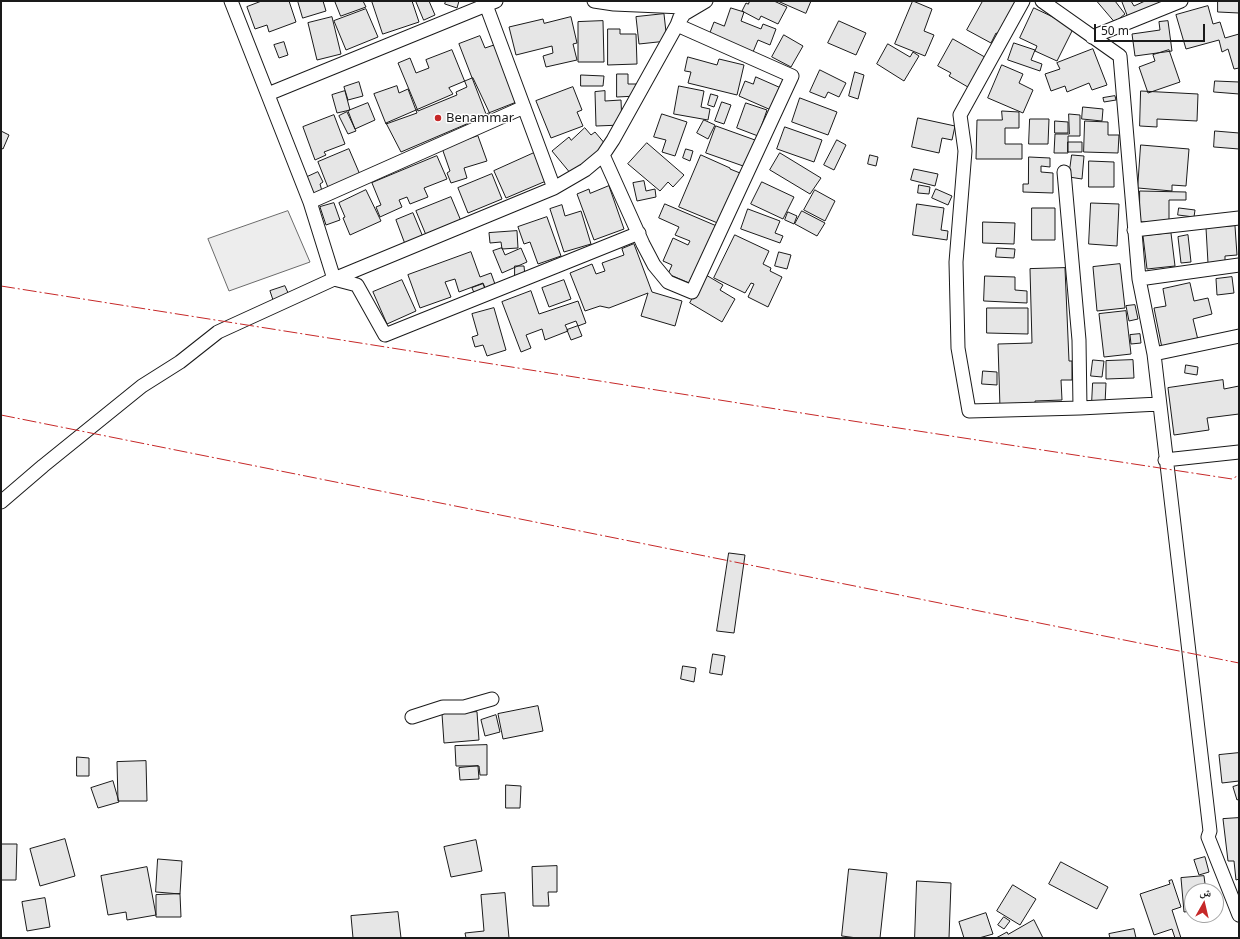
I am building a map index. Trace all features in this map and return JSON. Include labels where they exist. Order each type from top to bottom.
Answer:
[{"type":"street","points":[[230,1],[310,202],[334,279]]},
{"type":"street","points":[[594,1],[614,4],[683,7],[704,2]]},
{"type":"street","points":[[1023,1],[960,115],[965,151],[956,262],[958,348],[969,411],[1159,404]]},
{"type":"street","points":[[1042,1],[1120,56],[1139,279],[1154,354],[1165,460],[1210,831],[1208,837],[1239,915]]},
{"type":"street","points":[[1092,36],[1180,1]]},
{"type":"street","points":[[1,502],[142,386],[180,362],[218,332],[334,279],[554,188],[585,170],[603,155],[613,140],[684,14],[704,2]]},
{"type":"street","points":[[268,94],[491,3],[524,107],[554,188]]},
{"type":"street","points":[[677,25],[683,7]]},
{"type":"street","points":[[603,155],[654,265],[668,282],[692,292],[792,76],[677,25]]},
{"type":"street","points":[[310,202],[524,107]]},
{"type":"street","points":[[1064,172],[1078,340],[1080,408]]},
{"type":"street","points":[[1134,230],[1239,218]]},
{"type":"street","points":[[334,279],[357,285],[385,335],[639,233]]},
{"type":"street","points":[[1139,279],[1239,265]]},
{"type":"street","points":[[1154,354],[1239,336]]},
{"type":"street","points":[[1165,460],[1239,452]]},
{"type":"street","points":[[412,717],[443,707],[464,707],[492,699]]},
{"type":"shaded area","points":[[288,211],[310,262],[229,291],[208,239]]},
{"type":"building","points":[[262,1],[289,1],[296,22],[269,32],[267,25],[255,29],[247,7]]},
{"type":"building","points":[[298,1],[323,1],[326,11],[303,18]]},
{"type":"building","points":[[335,1],[363,1],[366,7],[341,16]]},
{"type":"building","points":[[372,1],[412,1],[419,22],[383,34]]},
{"type":"building","points":[[416,1],[429,1],[435,15],[424,20]]},
{"type":"building","points":[[446,1],[459,1],[457,8],[445,4]]},
{"type":"building","points":[[750,1],[774,1],[787,7],[778,24],[761,16],[759,20],[742,11],[746,3],[748,4]]},
{"type":"building","points":[[778,1],[811,1],[806,13]]},
{"type":"building","points":[[913,1],[932,9],[924,31],[934,35],[925,56],[895,44]]},
{"type":"building","points":[[983,1],[1021,1],[1002,36],[996,33],[991,43],[967,30]]},
{"type":"building","points":[[1097,1],[1115,1],[1125,14],[1115,22]]},
{"type":"building","points":[[1122,1],[1131,1],[1134,6],[1145,1],[1161,1],[1162,4],[1129,19]]},
{"type":"building","points":[[1218,1],[1239,1],[1239,13],[1218,12]]},
{"type":"building","points":[[1208,6],[1213,24],[1220,22],[1225,38],[1239,34],[1239,68],[1234,69],[1228,49],[1222,52],[1219,40],[1186,49],[1176,15]]},
{"type":"building","points":[[731,8],[744,12],[741,21],[761,29],[763,24],[776,29],[770,45],[758,40],[753,52],[709,35],[714,22],[724,26]]},
{"type":"building","points":[[1034,8],[1074,27],[1057,61],[1035,51],[1037,46],[1020,38]]},
{"type":"building","points":[[366,9],[378,37],[346,50],[334,21]]},
{"type":"building","points":[[664,14],[667,41],[639,44],[636,17]]},
{"type":"building","points":[[332,17],[341,54],[317,60],[308,23]]},
{"type":"building","points":[[571,17],[577,43],[573,44],[577,60],[546,67],[543,56],[553,53],[552,46],[516,55],[509,27],[543,19],[544,23]]},
{"type":"building","points":[[603,21],[604,62],[578,62],[578,22]]},
{"type":"building","points":[[839,21],[866,33],[856,55],[828,43]]},
{"type":"building","points":[[1168,21],[1172,51],[1135,56],[1132,34],[1160,30],[1159,22]]},
{"type":"building","points":[[608,29],[620,29],[620,34],[636,34],[637,64],[608,65]]},
{"type":"building","points":[[784,35],[803,46],[791,67],[772,57]]},
{"type":"building","points":[[480,36],[485,48],[497,44],[519,101],[486,114],[459,44]]},
{"type":"building","points":[[953,39],[990,60],[973,90],[949,76],[951,73],[938,66]]},
{"type":"building","points":[[284,42],[288,55],[279,58],[274,45]]},
{"type":"building","points":[[1014,43],[1035,50],[1031,60],[1042,64],[1040,71],[1008,60]]},
{"type":"building","points":[[888,44],[910,57],[913,52],[919,56],[904,81],[877,64]]},
{"type":"building","points":[[1093,49],[1107,85],[1092,90],[1089,83],[1067,92],[1065,86],[1051,91],[1045,74],[1060,69],[1057,63]]},
{"type":"building","points":[[452,50],[467,87],[456,92],[457,95],[418,111],[398,63],[410,58],[416,73],[429,68],[426,60]]},
{"type":"building","points":[[1169,50],[1180,82],[1148,93],[1139,67],[1155,61],[1153,55]]},
{"type":"building","points":[[688,57],[717,65],[719,59],[744,65],[737,95],[688,83],[691,72],[685,71]]},
{"type":"building","points":[[1002,65],[1023,74],[1019,83],[1033,90],[1023,113],[988,98]]},
{"type":"building","points":[[820,70],[846,83],[839,97],[828,92],[825,98],[810,92]]},
{"type":"building","points":[[855,72],[864,75],[858,99],[849,96]]},
{"type":"building","points":[[617,74],[628,74],[628,84],[636,84],[637,96],[617,97]]},
{"type":"building","points":[[581,75],[604,76],[603,86],[581,86]]},
{"type":"building","points":[[756,77],[781,88],[771,110],[739,96],[745,81],[753,84]]},
{"type":"building","name":"Benammar","points":[[473,78],[490,114],[401,152],[386,123],[453,94],[449,88]]},
{"type":"building","points":[[1215,81],[1239,82],[1239,94],[1214,92]]},
{"type":"building","points":[[359,82],[363,96],[348,100],[344,87]]},
{"type":"building","points":[[397,86],[399,93],[408,89],[417,113],[386,124],[374,94]]},
{"type":"building","points":[[679,86],[704,91],[701,107],[710,109],[708,120],[674,114]]},
{"type":"building","points":[[573,87],[582,110],[577,112],[583,126],[551,138],[536,101]]},
{"type":"building","points":[[345,91],[350,110],[337,113],[332,95]]},
{"type":"building","points":[[605,91],[605,101],[621,100],[622,125],[596,126],[595,92]]},
{"type":"building","points":[[1141,91],[1198,94],[1197,121],[1157,119],[1157,127],[1140,126]]},
{"type":"building","points":[[711,94],[718,96],[714,107],[708,105]]},
{"type":"building","points":[[1115,96],[1116,100],[1104,102],[1103,98]]},
{"type":"building","points":[[800,98],[837,112],[828,135],[792,122]]},
{"type":"building","points":[[722,102],[731,105],[724,124],[715,121]]},
{"type":"building","points":[[368,103],[375,120],[355,129],[348,111]]},
{"type":"building","points":[[746,103],[767,110],[758,136],[737,128]]},
{"type":"building","points":[[1083,107],[1103,109],[1102,121],[1082,119]]},
{"type":"building","points":[[1002,111],[1019,112],[1019,128],[1005,128],[1005,144],[1022,144],[1022,159],[976,159],[977,120],[1002,120]]},
{"type":"building","points":[[347,112],[356,131],[348,134],[339,116]]},
{"type":"building","points":[[662,114],[687,122],[675,156],[662,152],[666,140],[654,137]]},
{"type":"building","points":[[1069,114],[1080,115],[1080,136],[1068,136],[1068,153],[1054,153],[1055,134],[1069,134]]},
{"type":"building","points":[[334,115],[345,144],[324,152],[326,155],[315,160],[303,127]]},
{"type":"building","points":[[918,118],[955,126],[952,140],[942,138],[939,153],[912,147]]},
{"type":"building","points":[[1030,119],[1049,119],[1048,144],[1029,144]]},
{"type":"building","points":[[704,120],[715,125],[708,139],[697,133]]},
{"type":"building","points":[[1055,121],[1068,122],[1068,133],[1055,133]]},
{"type":"building","points":[[1085,121],[1108,122],[1108,135],[1119,135],[1118,153],[1084,152]]},
{"type":"building","points":[[716,126],[755,140],[746,167],[706,153]]},
{"type":"building","points":[[785,127],[822,140],[814,162],[777,149]]},
{"type":"building","points":[[585,128],[591,135],[595,132],[606,145],[571,174],[552,151],[569,137],[571,140]]},
{"type":"building","points":[[1,131],[9,135],[3,149],[1,148]]},
{"type":"building","points":[[1215,131],[1239,133],[1239,149],[1214,147]]},
{"type":"building","points":[[478,136],[487,161],[464,168],[467,178],[451,183],[447,173],[450,171],[442,148]]},
{"type":"building","points":[[837,140],[846,145],[834,170],[824,165]]},
{"type":"building","points":[[1068,142],[1082,142],[1082,152],[1068,152]]},
{"type":"building","points":[[647,143],[684,175],[673,187],[668,182],[660,191],[628,164]]},
{"type":"building","points":[[1141,145],[1189,149],[1186,186],[1172,185],[1172,191],[1138,188]]},
{"type":"building","points":[[349,149],[361,177],[329,190],[318,162]]},
{"type":"building","points":[[686,149],[693,151],[690,161],[683,158]]},
{"type":"building","points":[[534,153],[546,181],[506,198],[494,171]]},
{"type":"building","points":[[780,153],[821,178],[810,194],[770,170]]},
{"type":"building","points":[[701,155],[740,173],[720,224],[679,207]]},
{"type":"building","points":[[870,155],[878,157],[876,166],[868,164]]},
{"type":"building","points":[[1072,155],[1084,156],[1082,179],[1069,177]]},
{"type":"building","points":[[437,156],[447,179],[424,188],[428,197],[410,204],[407,197],[399,200],[402,207],[380,217],[376,207],[381,205],[372,183]]},
{"type":"building","points":[[1029,157],[1050,158],[1050,167],[1041,166],[1041,172],[1053,173],[1053,193],[1023,192],[1023,184],[1028,184]]},
{"type":"building","points":[[1089,161],[1114,162],[1114,187],[1089,187]]},
{"type":"building","points":[[914,169],[938,174],[935,186],[911,180]]},
{"type":"building","points":[[318,172],[323,182],[320,184],[322,191],[312,195],[305,178]]},
{"type":"building","points":[[492,174],[502,199],[468,213],[458,188]]},
{"type":"building","points":[[644,181],[646,191],[655,189],[656,197],[637,201],[633,183]]},
{"type":"building","points":[[762,182],[794,197],[783,219],[751,204]]},
{"type":"building","points":[[919,185],[930,187],[929,194],[918,193]]},
{"type":"building","points":[[609,186],[624,229],[594,240],[577,194],[589,189],[590,193]]},
{"type":"building","points":[[936,189],[952,196],[948,205],[932,198]]},
{"type":"building","points":[[366,190],[381,221],[350,235],[339,203]]},
{"type":"building","points":[[815,190],[835,201],[825,221],[804,210]]},
{"type":"building","points":[[1140,191],[1186,192],[1186,200],[1169,200],[1169,222],[1140,222]]},
{"type":"building","points":[[451,197],[461,221],[426,235],[416,211]]},
{"type":"building","points":[[334,203],[340,220],[326,225],[320,207]]},
{"type":"building","points":[[1091,203],[1119,204],[1117,246],[1089,244]]},
{"type":"building","points":[[665,204],[719,227],[694,285],[668,274],[672,265],[663,261],[673,238],[688,245],[690,241],[675,235],[679,227],[659,218]]},
{"type":"building","points":[[917,204],[944,208],[941,230],[948,231],[947,240],[913,235]]},
{"type":"building","points":[[562,205],[565,216],[581,211],[591,244],[564,252],[550,209]]},
{"type":"building","points":[[1032,208],[1055,208],[1055,240],[1032,240]]},
{"type":"building","points":[[1179,208],[1195,210],[1194,217],[1178,215]]},
{"type":"building","points":[[748,209],[780,221],[775,233],[783,236],[780,243],[741,229]]},
{"type":"building","points":[[802,211],[825,223],[817,236],[795,224]]},
{"type":"building","points":[[788,212],[797,216],[794,224],[785,220]]},
{"type":"building","points":[[413,213],[423,237],[405,244],[396,220]]},
{"type":"building","points":[[547,217],[561,256],[538,264],[530,242],[524,244],[518,227]]},
{"type":"building","points":[[983,222],[1015,223],[1014,244],[983,243]]},
{"type":"building","points":[[1235,226],[1237,255],[1225,256],[1225,263],[1208,263],[1206,228]]},
{"type":"building","points":[[517,231],[518,248],[502,249],[501,242],[490,243],[489,233]]},
{"type":"building","points":[[1171,233],[1175,266],[1147,269],[1143,236]]},
{"type":"building","points":[[735,235],[769,251],[763,264],[771,268],[770,271],[782,277],[768,307],[748,297],[754,284],[751,283],[745,293],[714,278]]},
{"type":"building","points":[[1188,235],[1191,262],[1181,263],[1178,237]]},
{"type":"building","points":[[634,244],[652,292],[682,301],[675,326],[641,316],[648,293],[609,308],[600,306],[585,311],[570,273],[592,264],[596,274],[605,271],[602,263],[624,255],[622,249]]},
{"type":"building","points":[[502,248],[505,255],[521,248],[527,262],[502,273],[493,251]]},
{"type":"building","points":[[997,248],[1015,249],[1014,258],[996,257]]},
{"type":"building","points":[[471,252],[480,277],[491,273],[496,287],[486,290],[483,283],[459,292],[455,279],[445,282],[451,297],[420,308],[408,275]]},
{"type":"building","points":[[779,252],[791,255],[787,269],[775,266]]},
{"type":"building","points":[[1120,264],[1125,308],[1097,311],[1093,267]]},
{"type":"building","points":[[515,266],[524,266],[525,276],[515,277]]},
{"type":"building","points":[[1065,268],[1069,361],[1072,361],[1072,380],[1061,380],[1062,400],[1035,401],[1035,407],[1000,408],[998,344],[1032,343],[1030,269]]},
{"type":"building","points":[[706,275],[723,285],[720,290],[735,299],[722,322],[690,303]]},
{"type":"building","points":[[985,276],[1015,277],[1015,290],[1027,291],[1027,303],[984,301]]},
{"type":"building","points":[[1232,277],[1234,293],[1217,295],[1216,279]]},
{"type":"building","points":[[402,280],[416,311],[387,324],[373,292]]},
{"type":"building","points":[[564,280],[571,299],[549,307],[542,288]]},
{"type":"building","points":[[1190,283],[1194,301],[1208,298],[1212,314],[1193,319],[1198,340],[1162,348],[1154,308],[1166,306],[1163,289]]},
{"type":"building","points":[[483,284],[486,291],[475,295],[472,288]]},
{"type":"building","points":[[285,286],[289,295],[273,300],[270,291]]},
{"type":"building","points":[[531,291],[539,314],[578,301],[586,323],[578,326],[576,321],[565,325],[568,331],[545,340],[542,329],[526,335],[531,348],[521,352],[502,302]]},
{"type":"building","points":[[1135,305],[1138,319],[1129,321],[1126,306]]},
{"type":"building","points":[[494,308],[506,350],[487,356],[483,345],[475,347],[472,337],[478,335],[472,314]]},
{"type":"building","points":[[987,308],[1028,308],[1028,334],[987,333]]},
{"type":"building","points":[[1126,311],[1131,354],[1104,357],[1099,314]]},
{"type":"building","points":[[578,326],[582,336],[571,340],[567,330]]},
{"type":"building","points":[[1140,334],[1141,343],[1131,344],[1130,335]]},
{"type":"building","points":[[1093,360],[1104,361],[1102,377],[1091,376]]},
{"type":"building","points":[[1133,360],[1134,378],[1106,379],[1106,361]]},
{"type":"building","points":[[1186,365],[1198,367],[1197,375],[1185,373]]},
{"type":"building","points":[[983,371],[997,372],[997,385],[982,384]]},
{"type":"building","points":[[1223,380],[1224,389],[1239,386],[1239,414],[1207,418],[1209,430],[1174,435],[1168,388]]},
{"type":"building","points":[[1093,383],[1106,383],[1105,404],[1092,403]]},
{"type":"building","points":[[729,553],[745,555],[734,633],[717,631]]},
{"type":"building","points":[[713,654],[725,656],[722,675],[710,673]]},
{"type":"building","points":[[683,666],[696,668],[694,682],[681,679]]},
{"type":"building","points":[[538,706],[543,731],[503,739],[498,714]]},
{"type":"building","points":[[477,712],[479,740],[444,743],[442,714]]},
{"type":"building","points":[[496,715],[500,732],[485,736],[481,720]]},
{"type":"building","points":[[487,745],[487,775],[480,775],[479,766],[456,766],[455,746]]},
{"type":"building","points":[[1239,753],[1239,781],[1222,783],[1219,755]]},
{"type":"building","points":[[77,757],[89,758],[89,776],[77,776]]},
{"type":"building","points":[[146,761],[147,801],[118,801],[117,762]]},
{"type":"building","points":[[478,766],[479,779],[460,780],[459,768]]},
{"type":"building","points":[[113,781],[119,802],[98,808],[91,788]]},
{"type":"building","points":[[506,785],[521,786],[520,808],[506,808]]},
{"type":"building","points":[[1239,785],[1239,799],[1237,800],[1233,787]]},
{"type":"building","points":[[1239,818],[1239,879],[1236,880],[1234,861],[1228,861],[1223,819]]},
{"type":"building","points":[[65,839],[75,876],[40,886],[30,849]]},
{"type":"building","points":[[476,840],[482,871],[451,877],[444,847]]},
{"type":"building","points":[[1,844],[17,844],[16,880],[1,880]]},
{"type":"building","points":[[1205,857],[1209,872],[1199,875],[1194,860]]},
{"type":"building","points":[[158,859],[182,861],[180,894],[156,892]]},
{"type":"building","points":[[1061,862],[1108,887],[1097,909],[1049,884]]},
{"type":"building","points":[[557,866],[557,892],[548,892],[549,906],[533,906],[532,867]]},
{"type":"building","points":[[147,867],[156,915],[127,920],[126,912],[108,915],[101,876]]},
{"type":"building","points":[[849,869],[887,873],[880,938],[857,938],[842,936]]},
{"type":"building","points":[[1204,876],[1205,883],[1184,883],[1184,912],[1181,878]]},
{"type":"building","points":[[1172,880],[1181,907],[1172,910],[1181,938],[1175,938],[1172,929],[1154,935],[1140,894],[1170,884],[1169,881]]},
{"type":"building","points":[[917,881],[951,883],[949,938],[915,938]]},
{"type":"building","points":[[1013,885],[1036,899],[1020,925],[997,911]]},
{"type":"building","points":[[505,893],[509,938],[466,938],[465,933],[484,931],[481,895]]},
{"type":"building","points":[[180,894],[181,917],[156,917],[156,895]]},
{"type":"building","points":[[45,898],[50,927],[27,931],[22,902]]},
{"type":"building","points":[[398,912],[401,938],[353,938],[351,916]]},
{"type":"building","points":[[986,913],[993,934],[979,938],[964,938],[959,922]]},
{"type":"building","points":[[1004,917],[1010,921],[1004,929],[998,925]]},
{"type":"building","points":[[1034,920],[1043,938],[996,938],[1007,932],[1008,934]]},
{"type":"building","points":[[1134,929],[1136,938],[1110,938],[1109,934]]},
{"type":"power","points":[[1,286],[833,418],[1232,479],[1239,475]]},
{"type":"power","points":[[1,415],[1239,663]]},
{"type":"place","name":"Benammar","points":[[438,118]]}]
